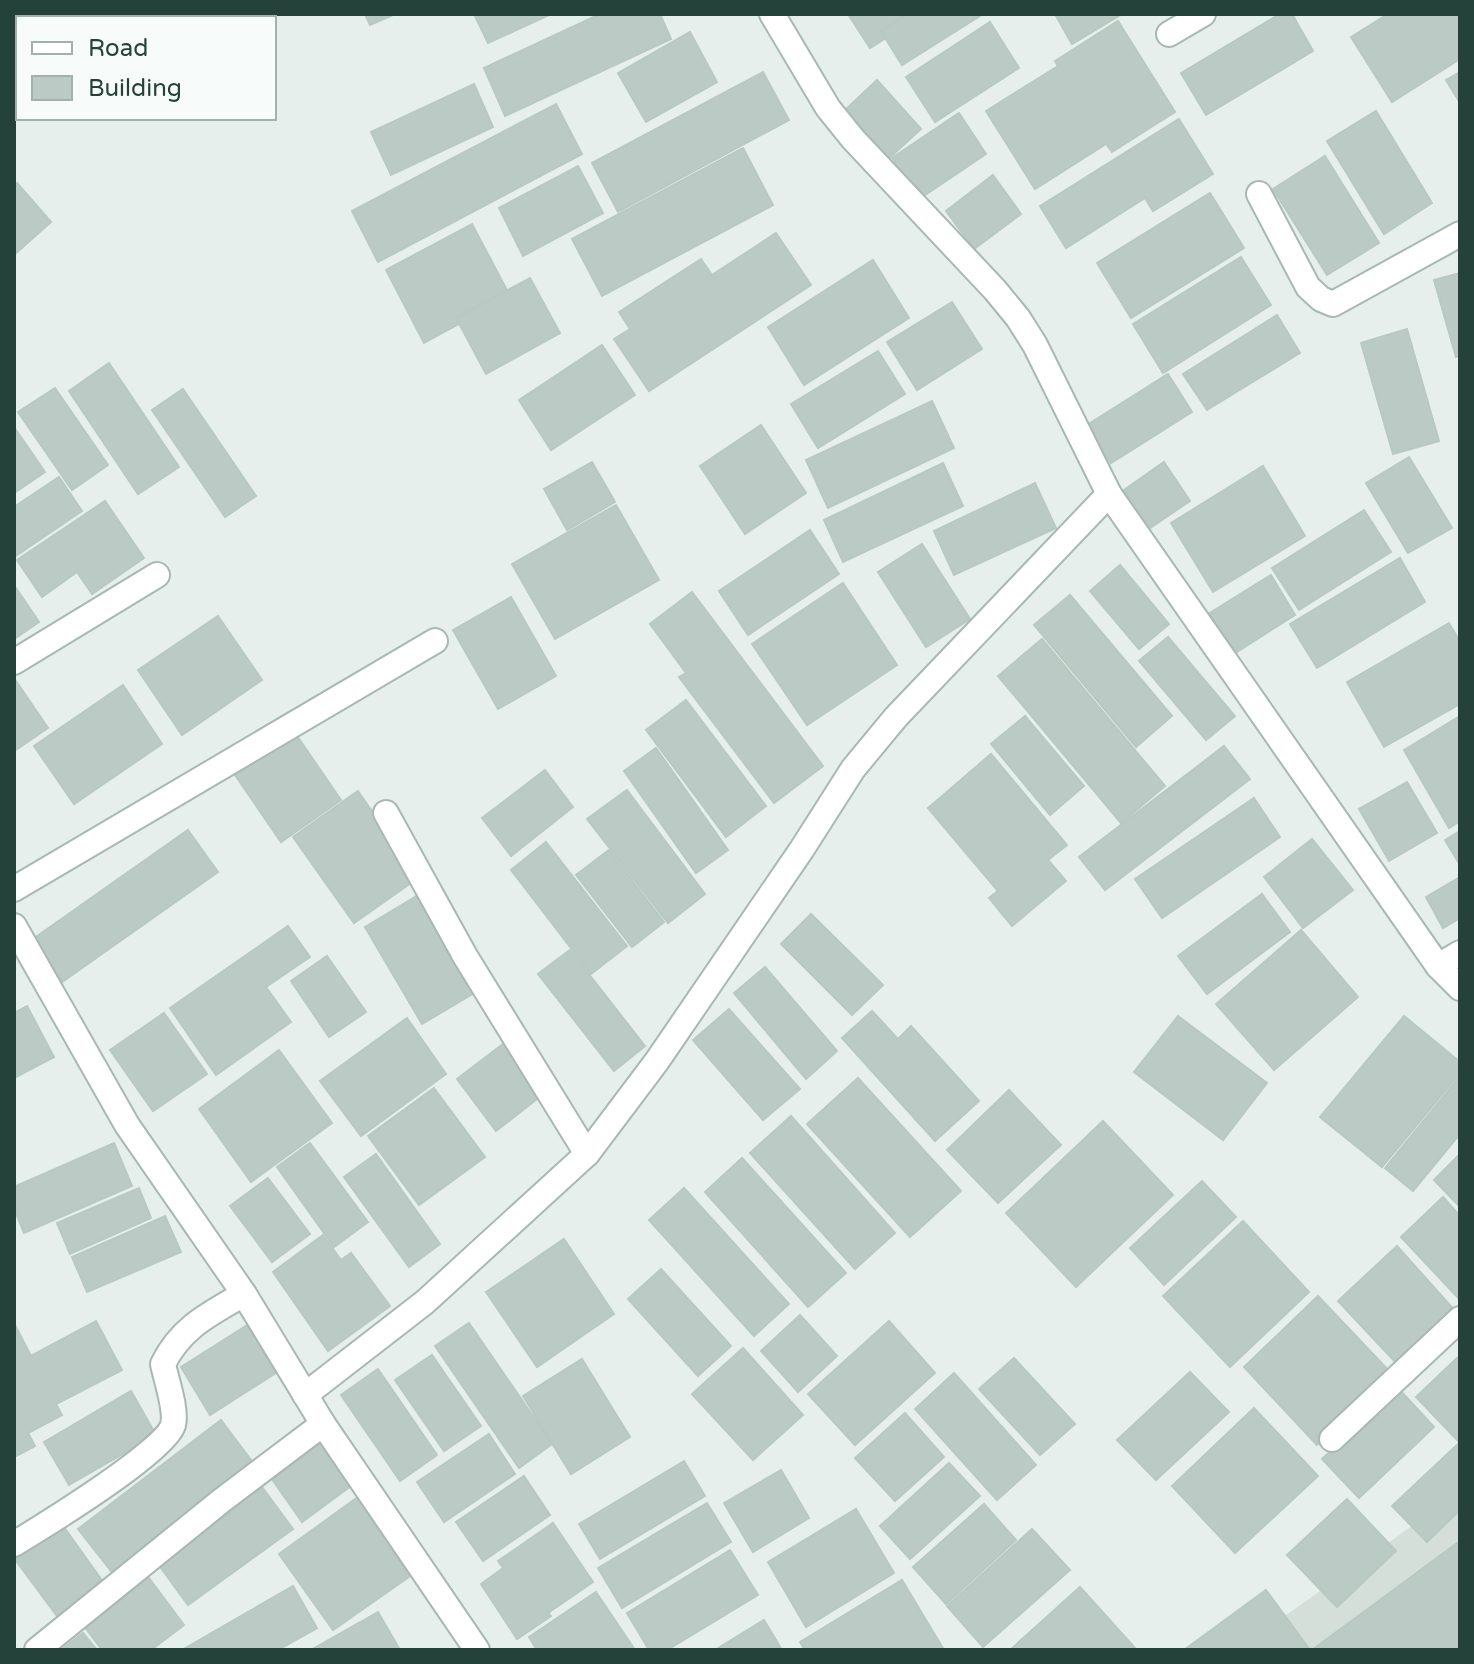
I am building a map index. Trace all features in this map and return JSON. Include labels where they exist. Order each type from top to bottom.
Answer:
[{"type":"street","points":[[772,14],[813,84],[845,128],[1018,318],[1035,345],[1109,494],[1438,966],[1460,988]]},
{"type":"street","points":[[1169,34],[1203,14]]},
{"type":"street","points":[[1259,194],[1308,287],[1321,299],[1333,304],[1460,234]]},
{"type":"street","points":[[305,1395],[425,1302],[587,1154],[666,1049],[853,769],[896,717],[1109,494]]},
{"type":"street","points":[[14,662],[157,575]]},
{"type":"street","points":[[14,889],[435,641]]},
{"type":"street","points":[[386,813],[465,956],[587,1154]]},
{"type":"street","points":[[14,926],[127,1125],[244,1294],[323,1424],[477,1650]]},
{"type":"street","points":[[1438,966],[1460,953]]},
{"type":"street","points":[[14,1544],[80,1503],[163,1441],[173,1424],[163,1364],[173,1343],[197,1322],[244,1294]]},
{"type":"street","points":[[1332,1439],[1460,1319]]},
{"type":"street","points":[[37,1650],[221,1501],[323,1424]]},
{"type":"shaded area","points":[[1460,1492],[1460,1650],[1237,1650]]},
{"type":"building","points":[[365,14],[395,14],[370,25]]},
{"type":"building","points":[[474,14],[551,14],[488,43]]},
{"type":"building","points":[[600,14],[660,14],[671,39],[505,116],[484,68]]},
{"type":"building","points":[[848,14],[923,14],[870,48]]},
{"type":"building","points":[[908,14],[983,14],[902,65],[881,31]]},
{"type":"building","points":[[1055,14],[1122,14],[1072,44]]},
{"type":"building","points":[[1280,14],[1292,14],[1313,51],[1206,115],[1181,73]]},
{"type":"building","points":[[1388,14],[1457,14],[1460,19],[1460,59],[1392,102],[1351,37]]},
{"type":"building","points":[[1118,21],[1175,112],[1112,152],[1106,144],[1035,189],[986,111],[1058,66],[1055,61]]},
{"type":"building","points":[[990,22],[1019,68],[935,122],[906,77]]},
{"type":"building","points":[[690,32],[717,82],[646,122],[618,73]]},
{"type":"building","points":[[763,72],[789,120],[618,212],[592,163]]},
{"type":"building","points":[[1460,72],[1460,103],[1446,80]]},
{"type":"building","points":[[877,80],[921,129],[886,161],[842,113]]},
{"type":"building","points":[[474,84],[493,127],[391,175],[371,132]]},
{"type":"building","points":[[556,104],[582,154],[378,262],[352,211]]},
{"type":"building","points":[[1376,111],[1432,203],[1384,234],[1327,141]]},
{"type":"building","points":[[959,113],[986,154],[919,199],[892,158]]},
{"type":"building","points":[[1179,119],[1213,174],[1153,211],[1145,198],[1066,248],[1040,206]]},
{"type":"building","points":[[743,148],[773,205],[602,296],[572,239]]},
{"type":"building","points":[[1325,156],[1379,243],[1327,275],[1273,189]]},
{"type":"building","points":[[578,166],[603,213],[523,256],[499,208]]},
{"type":"building","points":[[993,175],[1021,214],[974,249],[946,211]]},
{"type":"building","points":[[17,183],[51,222],[14,255],[14,186]]},
{"type":"building","points":[[1210,193],[1244,248],[1131,318],[1097,263]]},
{"type":"building","points":[[472,224],[510,296],[424,343],[386,270]]},
{"type":"building","points":[[776,233],[811,285],[649,391],[614,339],[630,329],[619,312],[701,259],[712,275]]},
{"type":"building","points":[[1241,257],[1271,305],[1163,373],[1133,324]]},
{"type":"building","points":[[873,260],[909,318],[804,385],[768,327]]},
{"type":"building","points":[[1460,273],[1460,355],[1456,357],[1434,280]]},
{"type":"building","points":[[530,278],[560,333],[486,374],[456,318]]},
{"type":"building","points":[[952,302],[982,349],[917,390],[887,342]]},
{"type":"building","points":[[1277,315],[1300,353],[1207,410],[1183,374]]},
{"type":"building","points":[[1407,329],[1439,441],[1393,454],[1361,343]]},
{"type":"building","points":[[602,345],[635,395],[551,450],[519,400]]},
{"type":"building","points":[[878,351],[905,394],[818,448],[791,404]]},
{"type":"building","points":[[109,363],[179,467],[138,494],[69,391]]},
{"type":"building","points":[[1168,374],[1192,412],[1111,463],[1087,425]]},
{"type":"building","points":[[55,388],[108,465],[72,490],[18,412]]},
{"type":"building","points":[[183,389],[256,496],[225,517],[152,410]]},
{"type":"building","points":[[932,401],[954,448],[828,508],[806,460]]},
{"type":"building","points":[[761,425],[806,493],[745,534],[700,466]]},
{"type":"building","points":[[14,427],[45,472],[14,493]]},
{"type":"building","points":[[1409,457],[1452,528],[1408,553],[1366,483]]},
{"type":"building","points":[[592,462],[615,502],[567,530],[544,489]]},
{"type":"building","points":[[1164,462],[1190,501],[1150,528],[1124,490]]},
{"type":"building","points":[[943,463],[963,506],[843,562],[824,520]]},
{"type":"building","points":[[1263,466],[1305,536],[1213,592],[1171,523]]},
{"type":"building","points":[[59,477],[82,511],[14,557],[14,507]]},
{"type":"building","points":[[1035,483],[1056,528],[954,575],[934,531]]},
{"type":"building","points":[[105,501],[144,558],[92,594],[77,572],[42,597],[17,560]]},
{"type":"building","points":[[616,505],[659,580],[555,639],[512,564]]},
{"type":"building","points":[[1364,510],[1391,552],[1299,610],[1272,568]]},
{"type":"building","points":[[810,530],[839,574],[748,635],[719,591]]},
{"type":"building","points":[[922,544],[970,619],[926,647],[878,572]]},
{"type":"building","points":[[1400,558],[1425,602],[1317,668],[1290,624]]},
{"type":"building","points":[[1120,565],[1169,624],[1139,649],[1090,591]]},
{"type":"building","points":[[1271,575],[1295,615],[1232,655],[1208,614]]},
{"type":"building","points":[[843,583],[897,665],[807,725],[752,644]]},
{"type":"building","points":[[14,585],[39,622],[14,639]]},
{"type":"building","points":[[692,592],[823,766],[774,803],[679,677],[686,673],[650,624]]},
{"type":"building","points":[[1070,595],[1172,716],[1136,747],[1034,625]]},
{"type":"building","points":[[511,597],[556,676],[498,709],[453,630]]},
{"type":"building","points":[[218,616],[262,680],[182,735],[138,670]]},
{"type":"building","points":[[1449,623],[1460,642],[1460,704],[1384,747],[1347,682]]},
{"type":"building","points":[[1168,637],[1235,716],[1206,740],[1139,661]]},
{"type":"building","points":[[1042,639],[1165,786],[1121,823],[998,676]]},
{"type":"building","points":[[14,678],[48,728],[14,751]]},
{"type":"building","points":[[123,685],[162,744],[74,804],[34,746]]},
{"type":"building","points":[[686,700],[766,806],[726,837],[646,730]]},
{"type":"building","points":[[1025,716],[1084,786],[1050,815],[991,744]]},
{"type":"building","points":[[1460,716],[1460,821],[1449,828],[1404,750]]},
{"type":"building","points":[[295,733],[341,800],[281,842],[235,775]]},
{"type":"building","points":[[1224,746],[1250,779],[1105,890],[1079,857]]},
{"type":"building","points":[[656,748],[728,850],[696,873],[624,771]]},
{"type":"building","points":[[991,754],[1067,845],[1048,860],[1066,881],[1012,926],[989,898],[998,891],[928,808]]},
{"type":"building","points":[[545,770],[573,807],[511,856],[482,818]]},
{"type":"building","points":[[1407,782],[1437,833],[1389,861],[1359,809]]},
{"type":"building","points":[[627,790],[705,894],[668,923],[587,819]]},
{"type":"building","points":[[358,791],[418,878],[354,923],[293,837]]},
{"type":"building","points":[[1254,798],[1280,837],[1162,918],[1135,879]]},
{"type":"building","points":[[188,830],[218,872],[62,982],[33,939]]},
{"type":"building","points":[[1460,831],[1460,865],[1445,840]]},
{"type":"building","points":[[1312,839],[1353,890],[1303,928],[1264,877]]},
{"type":"building","points":[[546,842],[627,946],[591,974],[511,870]]},
{"type":"building","points":[[609,850],[664,922],[632,947],[576,875]]},
{"type":"building","points":[[1460,877],[1460,918],[1443,928],[1426,897]]},
{"type":"building","points":[[423,892],[481,989],[422,1024],[365,927]]},
{"type":"building","points":[[1262,894],[1290,932],[1207,994],[1178,956]]},
{"type":"building","points":[[811,914],[883,985],[852,1015],[781,944]]},
{"type":"building","points":[[288,926],[310,957],[266,987],[291,1022],[216,1075],[170,1008]]},
{"type":"building","points":[[1301,930],[1358,997],[1274,1070],[1216,1004]]},
{"type":"building","points":[[570,950],[645,1046],[614,1071],[538,974]]},
{"type":"building","points":[[327,956],[366,1012],[329,1037],[291,981]]},
{"type":"building","points":[[765,967],[837,1051],[806,1079],[734,993]]},
{"type":"building","points":[[27,1006],[54,1057],[14,1078],[14,1013]]},
{"type":"building","points":[[729,1009],[800,1089],[763,1120],[693,1040]]},
{"type":"building","points":[[872,1011],[898,1039],[911,1026],[979,1101],[935,1141],[842,1038]]},
{"type":"building","points":[[164,1013],[207,1074],[153,1111],[110,1050]]},
{"type":"building","points":[[1178,1016],[1267,1083],[1223,1140],[1134,1072]]},
{"type":"building","points":[[1404,1016],[1460,1062],[1460,1073],[1382,1167],[1320,1117]]},
{"type":"building","points":[[407,1018],[446,1074],[361,1136],[320,1081]]},
{"type":"building","points":[[507,1041],[546,1092],[496,1131],[457,1079]]},
{"type":"building","points":[[279,1050],[332,1123],[251,1182],[199,1109]]},
{"type":"building","points":[[1460,1076],[1460,1134],[1413,1191],[1385,1168]]},
{"type":"building","points":[[858,1078],[961,1191],[910,1237],[807,1124]]},
{"type":"building","points":[[434,1088],[485,1157],[419,1205],[368,1136]]},
{"type":"building","points":[[1009,1090],[1061,1145],[998,1203],[947,1150]]},
{"type":"building","points":[[791,1116],[895,1233],[855,1269],[750,1153]]},
{"type":"building","points":[[1103,1121],[1173,1195],[1076,1287],[1006,1213]]},
{"type":"building","points":[[114,1143],[132,1186],[24,1233],[14,1208],[14,1187]]},
{"type":"building","points":[[310,1143],[368,1222],[334,1247],[277,1167]]},
{"type":"building","points":[[376,1154],[440,1244],[409,1267],[344,1177]]},
{"type":"building","points":[[1460,1154],[1460,1207],[1434,1180]]},
{"type":"building","points":[[742,1158],[846,1273],[808,1307],[705,1192]]},
{"type":"building","points":[[268,1178],[310,1234],[272,1262],[230,1206]]},
{"type":"building","points":[[1202,1181],[1236,1217],[1164,1285],[1130,1248]]},
{"type":"building","points":[[139,1188],[151,1218],[70,1254],[57,1223]]},
{"type":"building","points":[[684,1188],[789,1304],[754,1336],[649,1220]]},
{"type":"building","points":[[1443,1197],[1460,1216],[1460,1300],[1401,1237]]},
{"type":"building","points":[[165,1216],[181,1252],[87,1292],[72,1257]]},
{"type":"building","points":[[1243,1221],[1309,1292],[1230,1367],[1163,1296]]},
{"type":"building","points":[[323,1235],[341,1260],[351,1253],[390,1306],[328,1351],[273,1272]]},
{"type":"building","points":[[564,1239],[614,1314],[537,1367],[486,1292]]},
{"type":"building","points":[[1397,1246],[1457,1313],[1399,1366],[1338,1301]]},
{"type":"building","points":[[661,1269],[731,1346],[698,1376],[628,1299]]},
{"type":"building","points":[[1318,1296],[1392,1374],[1317,1445],[1244,1367]]},
{"type":"building","points":[[800,1315],[837,1356],[798,1392],[761,1351]]},
{"type":"building","points":[[96,1321],[122,1370],[56,1404],[62,1415],[28,1433],[35,1446],[14,1457],[14,1323],[31,1356]]},
{"type":"building","points":[[889,1321],[935,1373],[855,1445],[808,1394]]},
{"type":"building","points":[[469,1323],[552,1444],[519,1468],[435,1346]]},
{"type":"building","points":[[249,1324],[279,1371],[210,1415],[181,1367]]},
{"type":"building","points":[[743,1348],[803,1415],[753,1460],[692,1394]]},
{"type":"building","points":[[432,1355],[481,1426],[444,1451],[395,1380]]},
{"type":"building","points":[[1014,1358],[1075,1424],[1040,1455],[979,1389]]},
{"type":"building","points":[[1457,1358],[1460,1362],[1460,1443],[1416,1397]]},
{"type":"building","points":[[582,1359],[630,1437],[571,1474],[523,1396]]},
{"type":"building","points":[[378,1369],[437,1455],[400,1481],[341,1395]]},
{"type":"building","points":[[1190,1372],[1229,1412],[1156,1480],[1117,1440]]},
{"type":"building","points":[[954,1373],[1036,1465],[997,1500],[915,1409]]},
{"type":"building","points":[[1398,1388],[1434,1427],[1359,1498],[1322,1459]]},
{"type":"building","points":[[131,1391],[156,1435],[69,1485],[44,1442]]},
{"type":"building","points":[[1254,1408],[1318,1476],[1235,1553],[1172,1486]]},
{"type":"building","points":[[905,1413],[944,1457],[895,1501],[855,1458]]},
{"type":"building","points":[[221,1420],[257,1468],[115,1576],[78,1529]]},
{"type":"building","points":[[319,1434],[355,1483],[302,1522],[267,1472]]},
{"type":"building","points":[[489,1434],[515,1474],[444,1522],[417,1482]]},
{"type":"building","points":[[1460,1442],[1460,1510],[1427,1542],[1392,1506]]},
{"type":"building","points":[[684,1461],[705,1496],[600,1559],[579,1524]]},
{"type":"building","points":[[949,1463],[980,1496],[910,1559],[880,1526]]},
{"type":"building","points":[[781,1470],[809,1518],[753,1552],[724,1503]]},
{"type":"building","points":[[524,1476],[550,1515],[483,1561],[456,1522]]},
{"type":"building","points":[[262,1487],[293,1529],[188,1605],[158,1564]]},
{"type":"building","points":[[358,1497],[413,1574],[333,1630],[279,1554]]},
{"type":"building","points":[[1347,1499],[1396,1551],[1337,1607],[1287,1555]]},
{"type":"building","points":[[707,1503],[731,1542],[622,1608],[598,1568]]},
{"type":"building","points":[[984,1504],[1016,1540],[946,1604],[913,1567]]},
{"type":"building","points":[[856,1509],[894,1573],[806,1627],[768,1562]]},
{"type":"building","points":[[61,1523],[106,1586],[60,1620],[14,1558]]},
{"type":"building","points":[[553,1523],[593,1582],[517,1639],[481,1584],[503,1568],[498,1561]]},
{"type":"building","points":[[1032,1529],[1070,1570],[983,1647],[947,1606]]},
{"type":"building","points":[[1460,1541],[1460,1650],[1312,1650]]},
{"type":"building","points":[[730,1550],[758,1595],[667,1650],[649,1650],[627,1613]]},
{"type":"building","points":[[149,1578],[184,1625],[151,1650],[102,1650],[84,1626]]},
{"type":"building","points":[[902,1580],[944,1650],[805,1650],[800,1642]]},
{"type":"building","points":[[293,1586],[317,1628],[278,1650],[182,1650]]},
{"type":"building","points":[[1080,1587],[1135,1648],[1133,1650],[1010,1650]]},
{"type":"building","points":[[1266,1590],[1310,1650],[1184,1650]]},
{"type":"building","points":[[596,1592],[635,1650],[537,1650],[529,1637]]},
{"type":"building","points":[[378,1612],[400,1650],[311,1650]]},
{"type":"building","points":[[764,1620],[782,1650],[715,1650]]},
{"type":"building","points":[[83,1633],[97,1650],[61,1650]]}]
